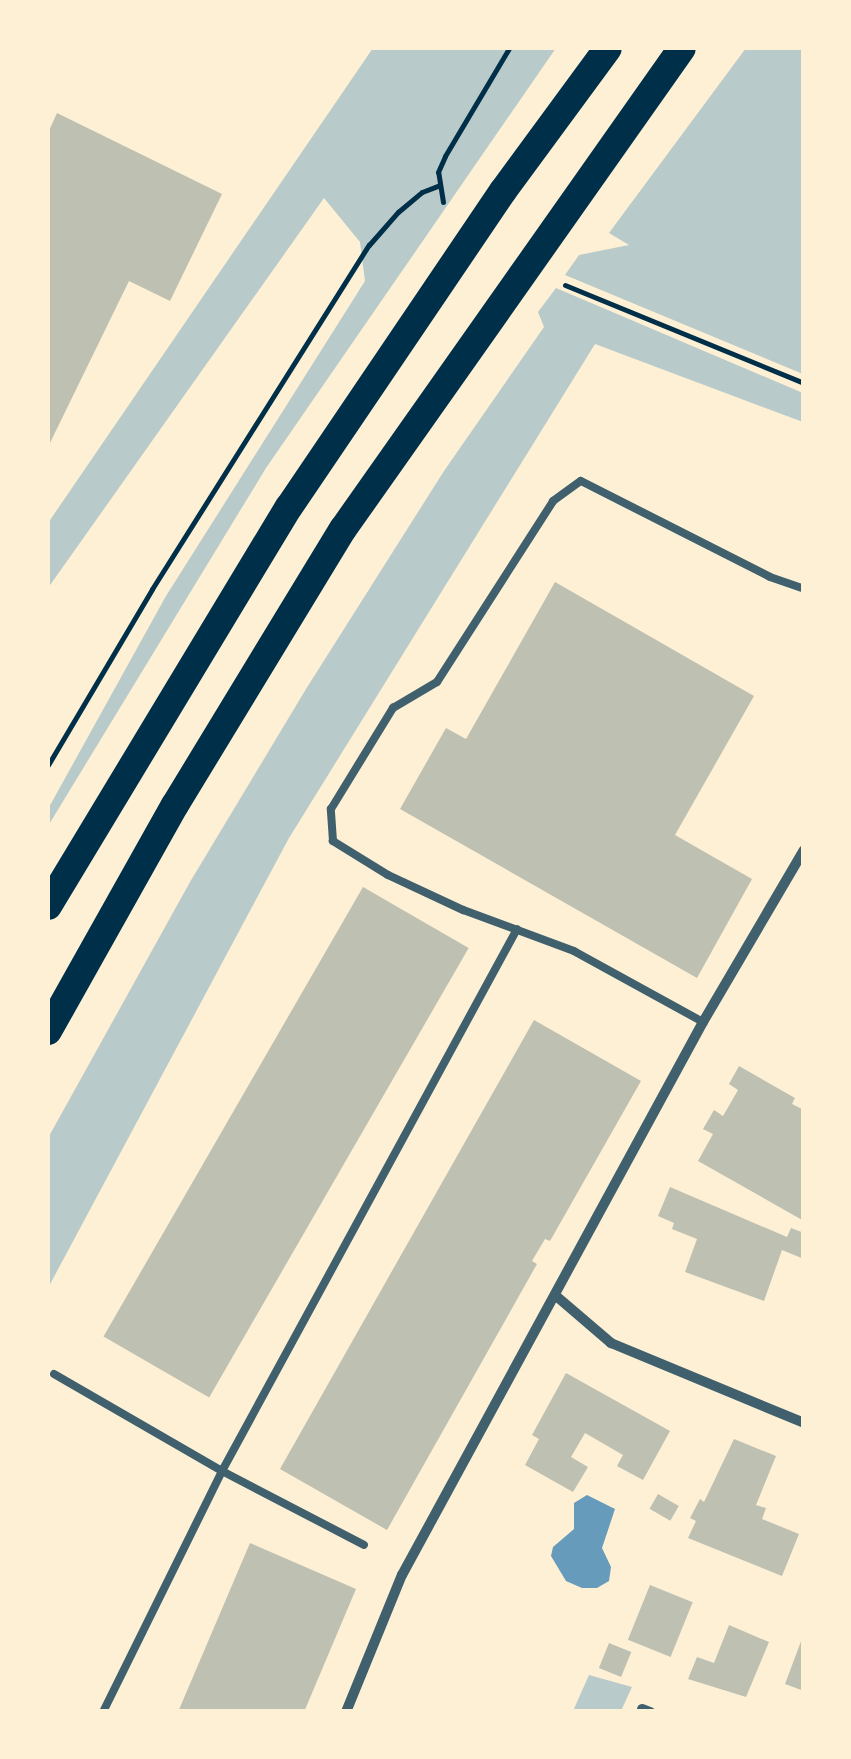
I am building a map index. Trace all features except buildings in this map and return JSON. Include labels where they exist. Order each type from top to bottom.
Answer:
[{"type":"highway","points":[[48,906],[320,458],[502,191],[608,48]]},
{"type":"highway","points":[[48,1031],[176,805],[343,529],[682,48]]},
{"type":"street","points":[[346,1712],[402,1575],[704,1022],[804,850]]},
{"type":"street","points":[[556,1294],[587,1327],[610,1343],[804,1423]]},
{"type":"lane","points":[[704,1022],[574,951],[388,875],[332,841],[331,809],[393,708],[438,682],[554,501],[581,481],[770,577],[804,589]]},
{"type":"lane","points":[[103,1712],[222,1471],[516,930]]},
{"type":"lane","points":[[54,1374],[222,1471],[364,1545]]},
{"type":"path","points":[[443,202],[438,186],[445,156],[508,48]]},
{"type":"path","points":[[48,765],[162,573],[369,245],[398,212],[422,192],[438,186]]},
{"type":"path","points":[[565,285],[804,383]]},
{"type":"shaded area","points":[[373,48],[556,48],[266,468],[48,826],[48,809],[166,596],[365,281],[360,242],[324,198],[48,588],[48,523]]},
{"type":"shaded area","points":[[746,48],[803,48],[803,374],[565,275],[579,255],[629,245],[609,233]]},
{"type":"shaded area","points":[[556,288],[803,393],[803,422],[595,344],[289,838],[48,1288],[48,1138],[190,882],[306,689],[444,471],[544,327],[538,312]]},
{"type":"shaded area","points":[[589,1675],[632,1687],[621,1711],[573,1711]]},
{"type":"water","points":[[587,1495],[615,1509],[602,1548],[611,1567],[609,1581],[597,1588],[582,1588],[566,1581],[551,1556],[553,1547],[574,1529],[574,1503]]}]
